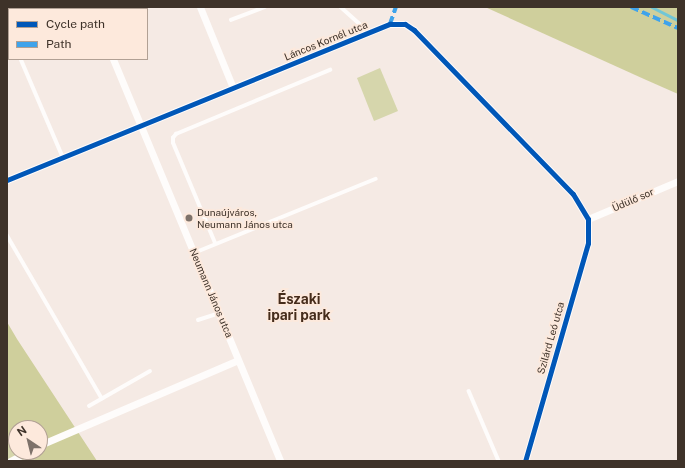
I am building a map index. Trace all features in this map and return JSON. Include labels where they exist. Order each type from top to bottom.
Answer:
[{"type":"street","points":[[200,7],[233,88]]},
{"type":"street","name":"Láncos Kornél utca","points":[[7,180],[398,23],[414,30],[573,194],[588,219]]},
{"type":"street","name":"Neumann János utca","points":[[113,60],[280,461]]},
{"type":"street","name":"Üdülő sor","points":[[588,219],[678,181]]},
{"type":"street","name":"Szilárd Leó utca","points":[[525,461],[588,243],[588,219]]},
{"type":"street","points":[[48,442],[238,360]]},
{"type":"lane","points":[[231,20],[265,7]]},
{"type":"lane","points":[[341,7],[362,26],[366,35]]},
{"type":"lane","points":[[21,60],[63,158]]},
{"type":"lane","points":[[215,244],[173,143],[176,134],[330,70]]},
{"type":"lane","points":[[194,253],[375,179]]},
{"type":"lane","points":[[7,234],[102,398]]},
{"type":"lane","points":[[198,320],[219,313]]},
{"type":"lane","points":[[89,406],[150,370]]},
{"type":"lane","points":[[469,391],[500,461]]},
{"type":"green space","points":[[485,7],[678,7],[678,94],[644,79]]},
{"type":"green space","points":[[380,68],[398,111],[374,121],[357,78]]},
{"type":"green space","points":[[7,322],[97,461],[36,461],[35,460],[48,460],[48,420],[8,420],[8,434]]},
{"type":"green space","points":[[7,433],[8,460],[36,461],[7,461]]},
{"type":"waterway","points":[[652,7],[678,20]]},
{"type":"marked path","points":[[390,24],[396,7]]},
{"type":"marked path","points":[[631,7],[678,28]]},
{"type":"cycle path","points":[[7,180],[390,24],[405,24],[414,30],[573,194],[588,219],[588,243],[525,461]]},
{"type":"place","name":"Dunaújváros, Neumann János utca","points":[[189,218]]},
{"type":"district","name":"Északi ipari park","points":[[299,308]]}]
